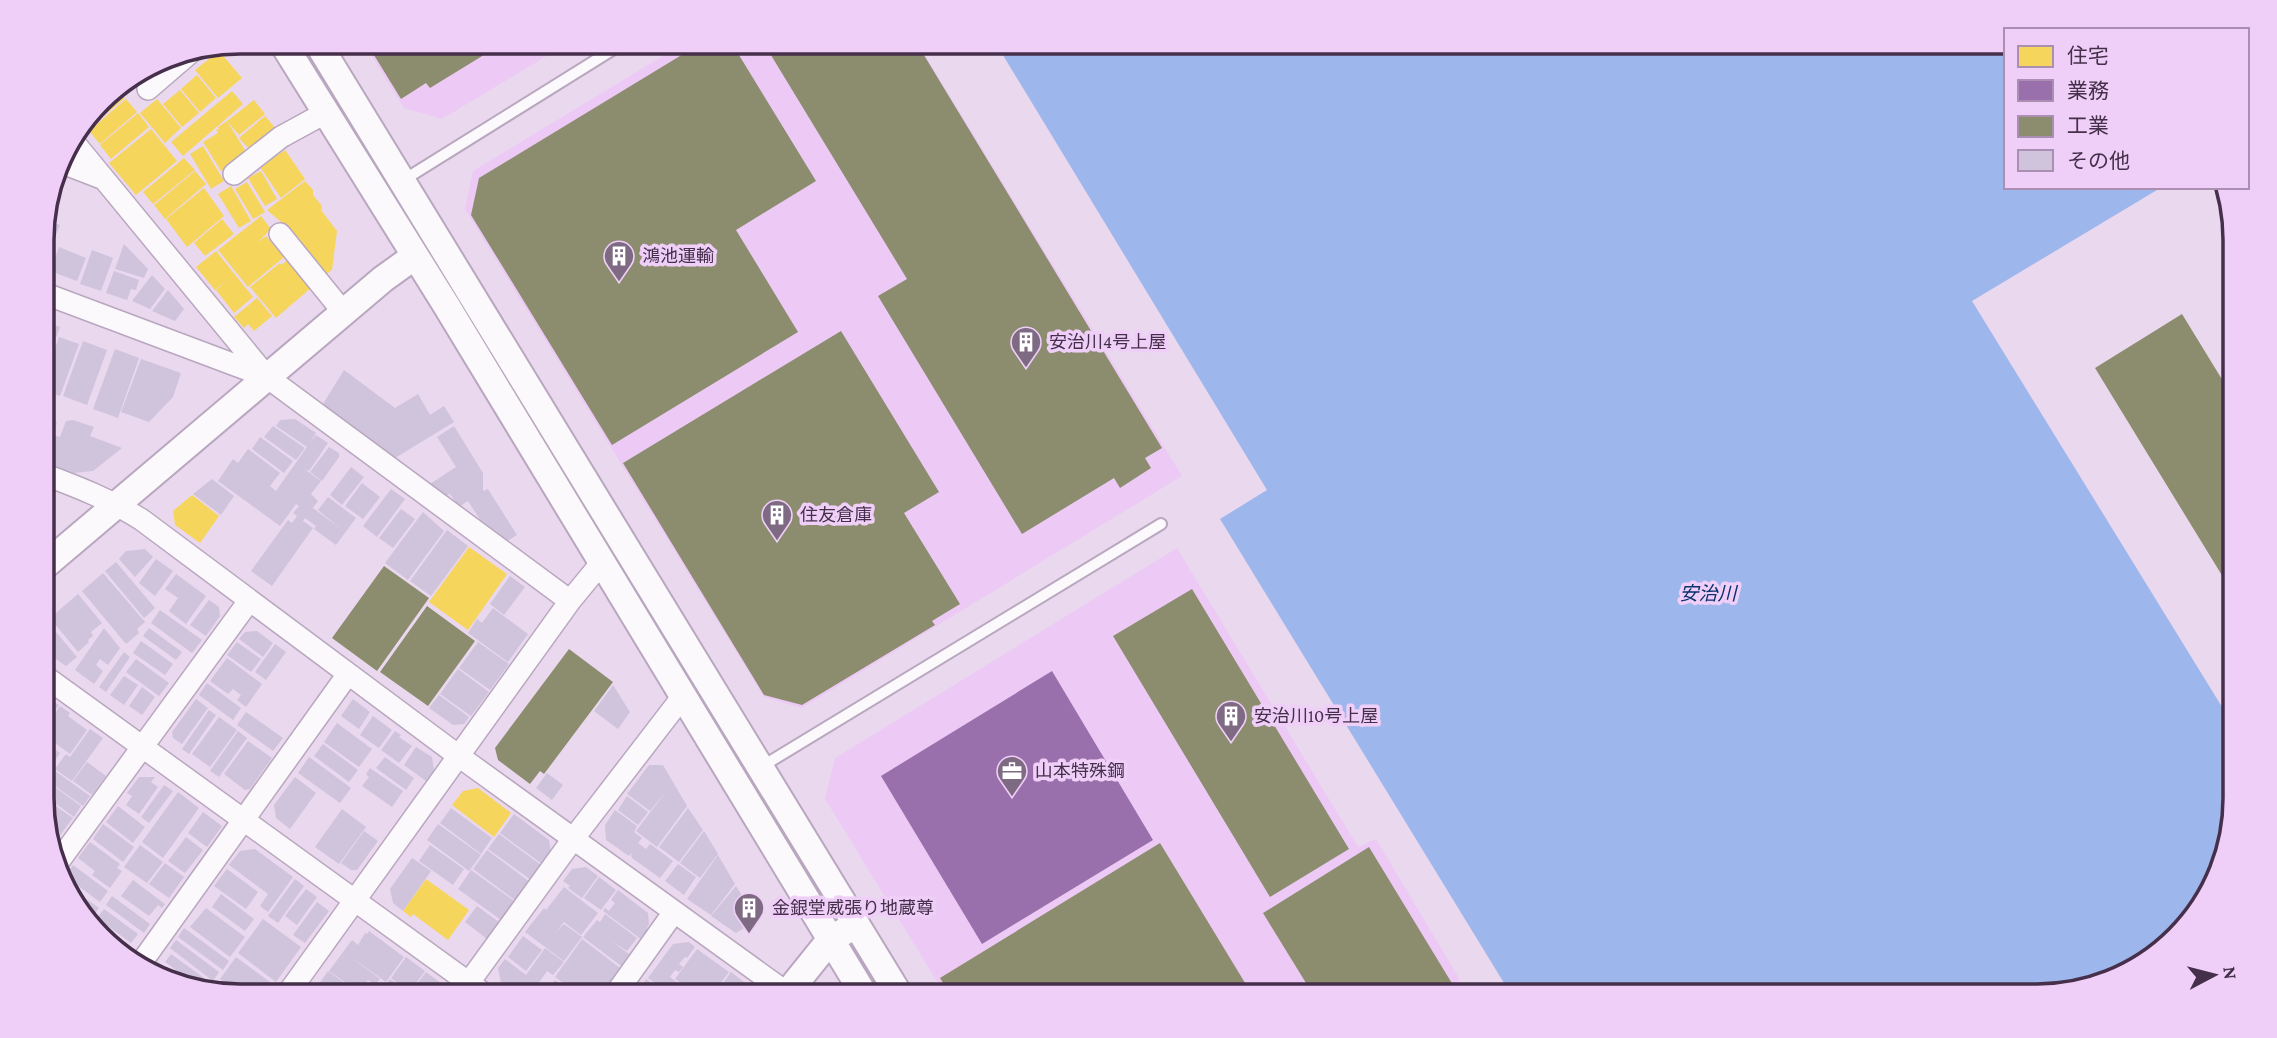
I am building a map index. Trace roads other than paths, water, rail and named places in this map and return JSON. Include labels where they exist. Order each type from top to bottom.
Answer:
[{"type":"street","points":[[290,55],[857,984]]},
{"type":"street","points":[[325,55],[892,984]]},
{"type":"street","points":[[148,89],[175,66]]},
{"type":"street","points":[[234,174],[281,137],[325,113]]},
{"type":"street","points":[[79,148],[267,377],[570,601]]},
{"type":"street","points":[[70,166],[106,180]]},
{"type":"street","points":[[402,181],[415,257]]},
{"type":"street","points":[[280,234],[344,313]]},
{"type":"street","points":[[54,557],[383,279],[415,257]]},
{"type":"street","points":[[55,297],[267,377]]},
{"type":"street","points":[[55,479],[118,504],[771,984]]},
{"type":"street","points":[[295,984],[570,601],[602,562]]},
{"type":"street","points":[[64,855],[249,601]]},
{"type":"street","points":[[145,958],[348,674]]},
{"type":"street","points":[[54,683],[355,899],[458,984]]},
{"type":"street","points":[[468,984],[573,839],[683,696]]},
{"type":"street","points":[[623,984],[674,912]]},
{"type":"street","points":[[795,984],[830,940],[856,924]]},
{"type":"lane","points":[[402,181],[604,55]]},
{"type":"lane","points":[[761,767],[1161,524]]},
{"type":"water","name":"安治川","points":[[2004,54],[2004,189],[2159,189],[1972,301],[2223,709],[2221,822],[2209,869],[2191,901],[2159,938],[2119,965],[2073,980],[2049,983],[1504,983],[1220,519],[1267,490],[1003,55]]},
{"type":"place","name":"鴻池運輸","points":[[619,283]]},
{"type":"place","name":"安治川4号上屋","points":[[1026,369]]},
{"type":"place","name":"住友倉庫","points":[[777,542]]},
{"type":"place","name":"安治川10号上屋","points":[[1231,743]]},
{"type":"place","name":"山本特殊鋼","points":[[1012,798]]},
{"type":"place","name":"金銀堂威張り地蔵尊","points":[[749,935]]}]
